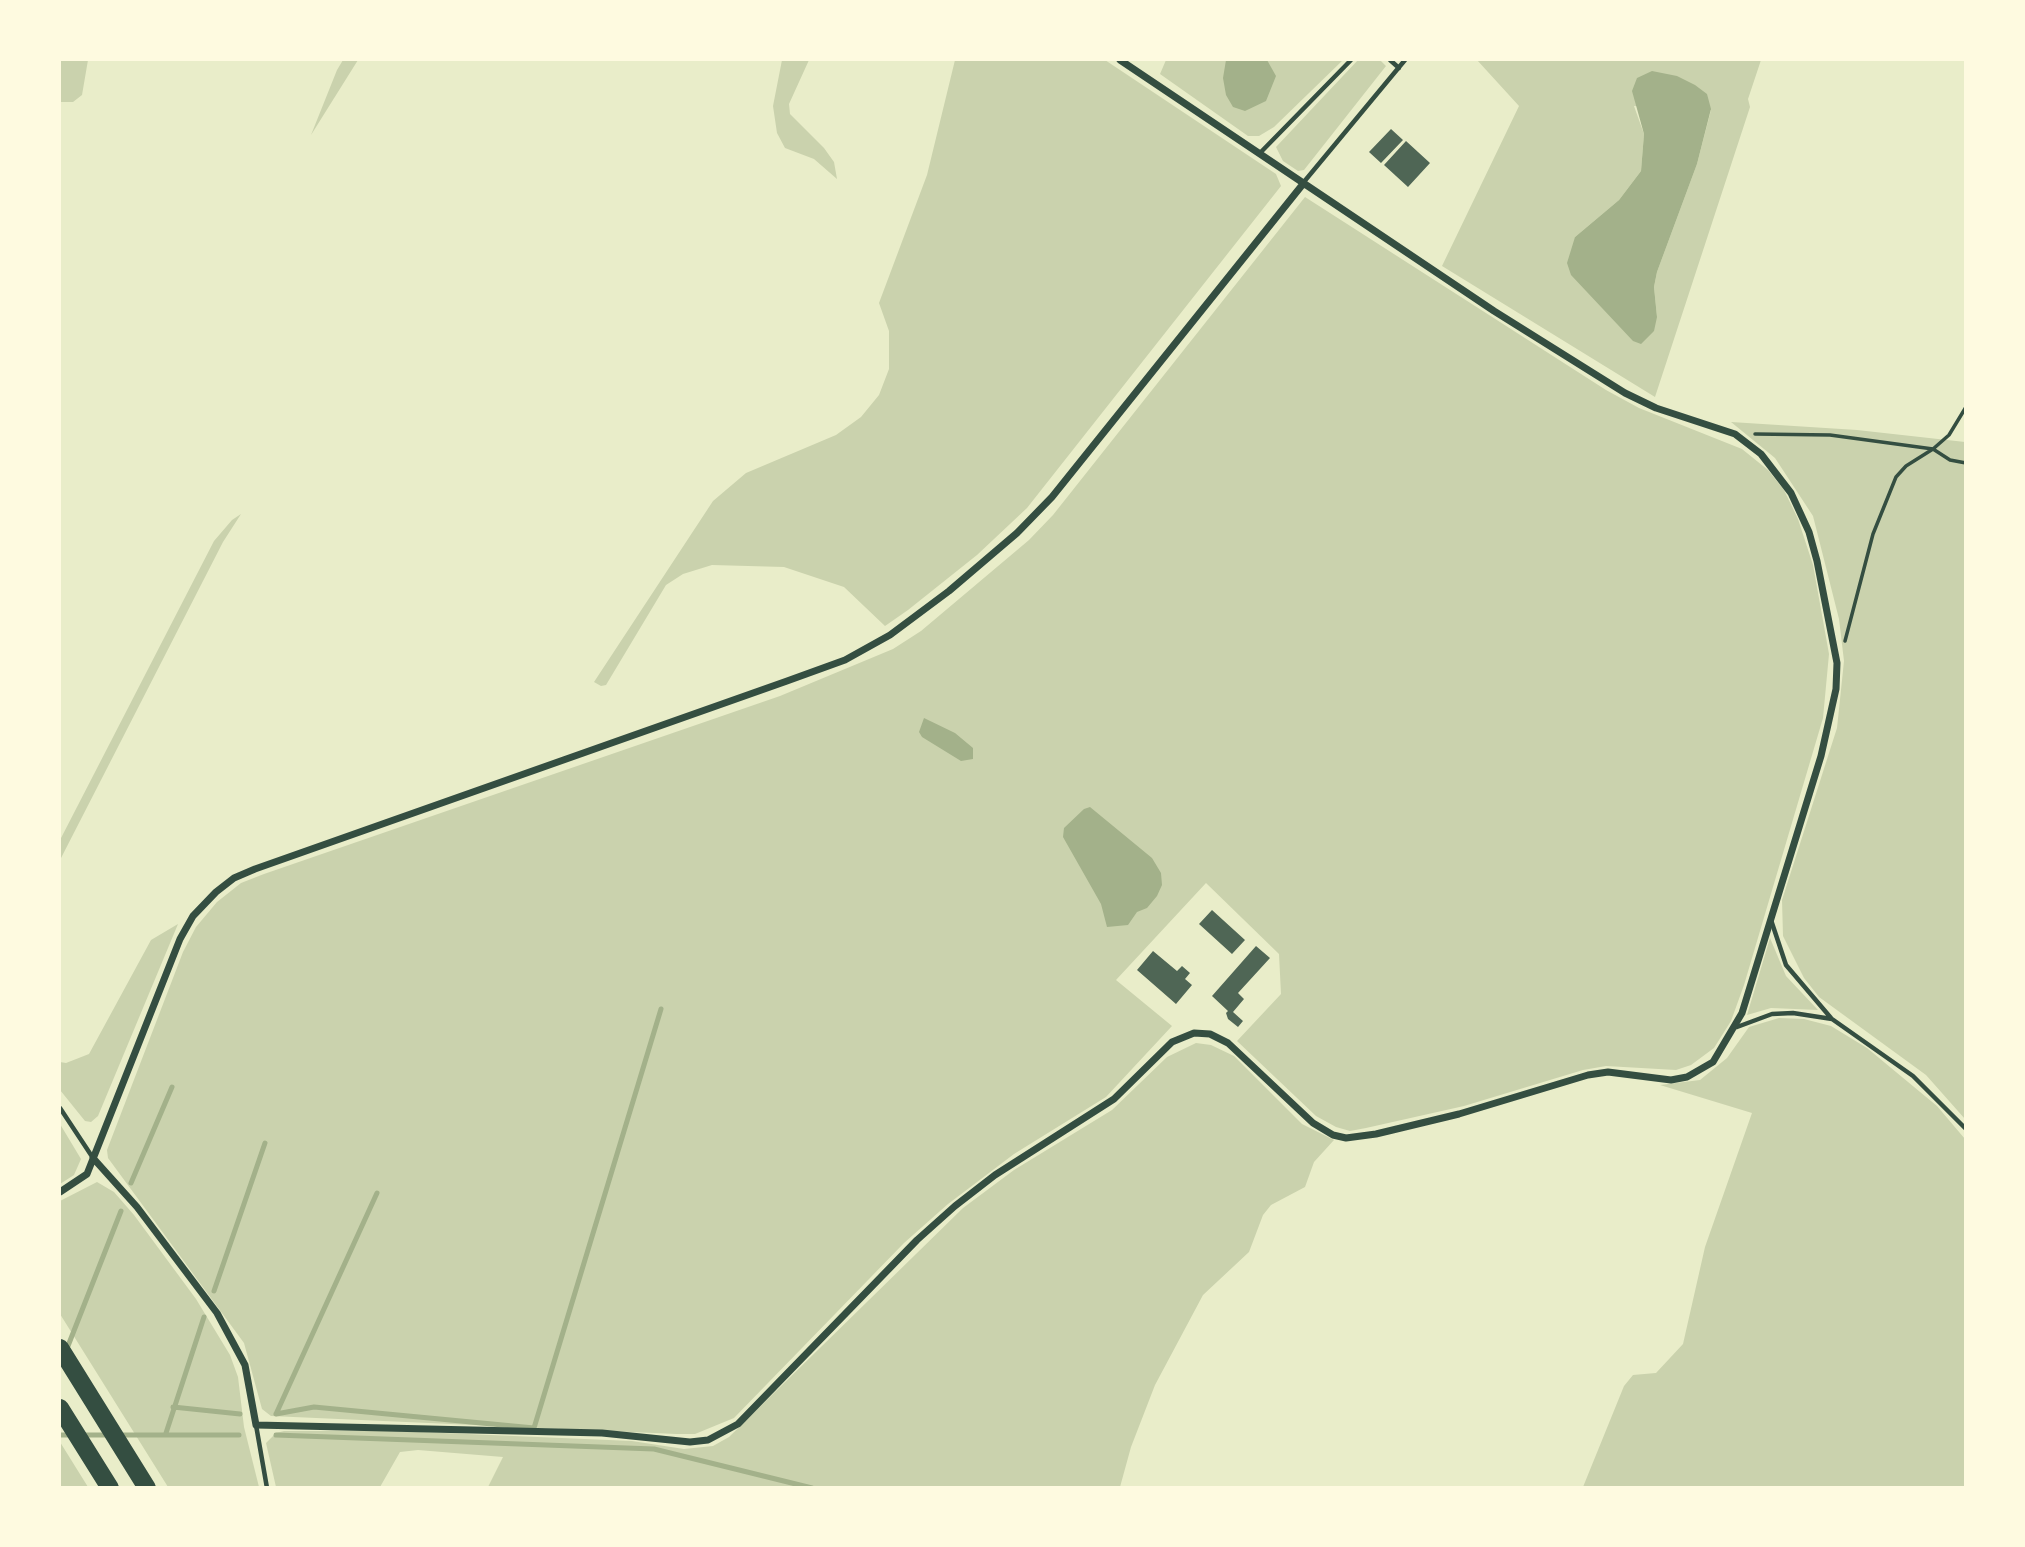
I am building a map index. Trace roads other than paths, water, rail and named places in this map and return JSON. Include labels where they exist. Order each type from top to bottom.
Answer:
[{"type":"highway","points":[[60,1349],[147,1488]]},
{"type":"highway","points":[[60,1408],[110,1488]]},
{"type":"street","points":[[93,1158],[137,1207],[217,1313],[245,1365],[256,1425],[602,1433],[690,1442],[724,1433],[738,1424],[917,1240],[955,1206],[995,1175],[1114,1099],[1172,1042],[1194,1033],[1210,1034],[1228,1043],[1313,1123],[1333,1135],[1346,1138],[1377,1134],[1459,1114],[1588,1075],[1608,1072],[1671,1080],[1687,1077],[1713,1062],[1737,1027],[1821,756],[1836,689],[1838,663],[1817,561],[1801,513],[1778,473],[1761,454],[1735,434],[1656,408],[1625,393],[1303,184],[1120,60]]},
{"type":"street","points":[[60,1192],[87,1174],[180,939],[193,916],[233,878],[845,660],[890,635],[959,583],[1017,533],[1052,497],[1303,184]]},
{"type":"lane","points":[[1260,153],[1351,60]]},
{"type":"lane","points":[[1390,60],[1399,68]]},
{"type":"lane","points":[[1303,184],[1405,60]]},
{"type":"lane","points":[[1771,919],[1786,965],[1832,1019],[1913,1076],[1965,1129]]},
{"type":"lane","points":[[1737,1027],[1772,1014],[1808,1014],[1832,1019]]},
{"type":"lane","points":[[60,1108],[93,1158]]},
{"type":"lane","points":[[256,1425],[267,1488]]},
{"type":"waterway","points":[[276,1414],[314,1407],[534,1428],[661,1009]]},
{"type":"waterway","points":[[131,1183],[172,1087]]},
{"type":"waterway","points":[[214,1291],[265,1143]]},
{"type":"waterway","points":[[276,1414],[377,1193]]},
{"type":"waterway","points":[[66,1351],[121,1211]]},
{"type":"waterway","points":[[166,1433],[204,1317]]},
{"type":"waterway","points":[[173,1407],[240,1414]]},
{"type":"waterway","points":[[60,1435],[72,1435]]},
{"type":"waterway","points":[[82,1435],[110,1435]]},
{"type":"waterway","points":[[120,1435],[239,1435]]},
{"type":"waterway","points":[[276,1435],[654,1449],[812,1488]]}]
